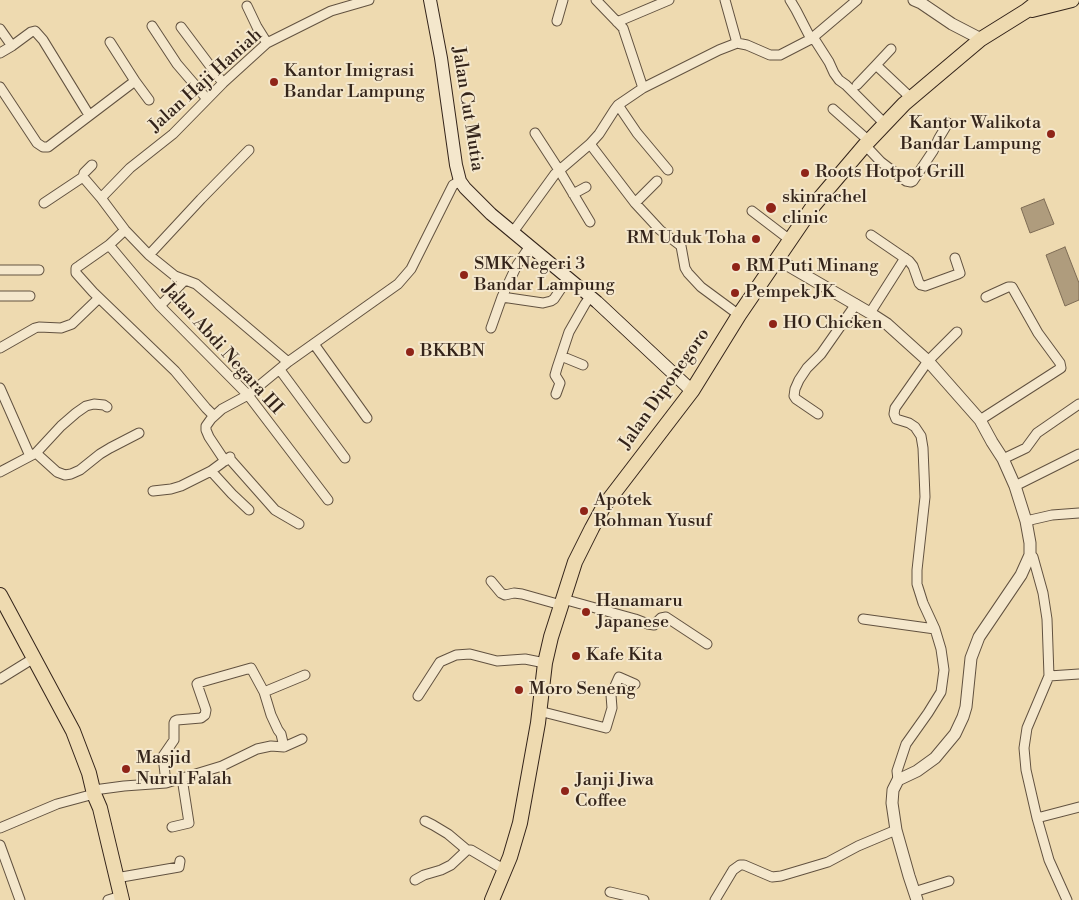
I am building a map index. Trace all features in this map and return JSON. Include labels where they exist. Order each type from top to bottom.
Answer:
[{"type":"main road","name":"Jalan Cut Mutia","points":[[430,0],[441,58],[456,165],[460,180],[465,188],[491,214],[590,297],[692,391]]},
{"type":"main road","name":"Jalan Diponegoro","points":[[492,900],[510,857],[520,823],[545,663],[562,602],[576,562],[604,506],[692,391],[739,315],[814,205],[867,143],[911,98],[981,40],[1040,0]]},
{"type":"main road","points":[[1026,11],[1072,0]]},
{"type":"main road","points":[[0,595],[73,732],[100,808],[116,878],[117,899]]},
{"type":"street","name":"Jalan Haji Haniah","points":[[103,196],[130,168],[173,134],[223,83],[267,43],[331,11],[369,0]]},
{"type":"street","points":[[558,21],[563,0]]},
{"type":"street","points":[[596,0],[623,28],[642,88]]},
{"type":"street","points":[[617,22],[668,0]]},
{"type":"street","points":[[725,0],[737,43]]},
{"type":"street","points":[[790,0],[839,80],[886,124]]},
{"type":"street","points":[[513,232],[555,174],[600,134],[618,105],[642,88],[737,43],[747,45],[770,55],[780,55],[812,38],[857,0]]},
{"type":"street","points":[[919,1],[952,24],[981,40]]},
{"type":"street","points":[[247,6],[267,43]]},
{"type":"street","points":[[152,26],[177,64],[207,99]]},
{"type":"street","points":[[181,27],[223,83]]},
{"type":"street","points":[[0,29],[12,46]]},
{"type":"street","points":[[0,53],[31,32],[38,33],[89,115]]},
{"type":"street","points":[[110,42],[149,100]]},
{"type":"street","points":[[857,84],[891,49]]},
{"type":"street","points":[[876,66],[911,98]]},
{"type":"street","points":[[0,87],[37,142],[43,147],[48,147],[135,81]]},
{"type":"street","points":[[618,105],[637,133],[668,170]]},
{"type":"street","points":[[833,109],[867,143],[880,162],[910,182],[913,181],[933,151],[938,138],[948,122]]},
{"type":"street","points":[[535,133],[590,222]]},
{"type":"street","points":[[590,144],[635,203],[660,230],[681,246],[685,268],[694,280],[739,315]]},
{"type":"street","points":[[149,255],[249,150]]},
{"type":"street","points":[[44,203],[83,177],[84,173],[92,165]]},
{"type":"street","points":[[83,177],[103,196],[125,230],[149,255],[175,276],[196,284],[288,362]]},
{"type":"street","points":[[299,524],[275,510],[209,437],[206,426],[222,409],[248,395],[288,362],[398,284],[411,269],[453,185],[460,180]]},
{"type":"street","points":[[635,203],[657,181]]},
{"type":"street","points":[[573,194],[586,187]]},
{"type":"street","points":[[752,211],[790,240]]},
{"type":"street","points":[[125,230],[109,245],[79,266],[76,273],[170,367],[214,416]]},
{"type":"street","points":[[871,234],[909,261],[921,286],[926,286],[960,273],[955,258]]},
{"type":"street","name":"Jalan Abdi Negara III","points":[[109,245],[160,306],[248,395],[328,500]]},
{"type":"street","points":[[491,328],[502,297],[517,265],[530,246]]},
{"type":"street","points":[[870,313],[905,258]]},
{"type":"street","points":[[777,259],[887,324],[928,361],[980,420],[1003,459],[1015,486],[1026,521],[1030,555],[1021,576],[979,637],[971,658],[966,707],[955,734],[935,758],[917,772],[898,780]]},
{"type":"street","points":[[0,270],[39,270]]},
{"type":"street","points":[[502,297],[543,302],[550,301],[554,299],[568,278]]},
{"type":"street","points":[[160,306],[185,280]]},
{"type":"street","points":[[980,420],[1061,368],[1060,363],[1038,334],[1012,287],[986,297]]},
{"type":"street","points":[[0,296],[30,296]]},
{"type":"street","points":[[556,394],[560,383],[556,375],[569,332],[584,304],[590,297]]},
{"type":"street","points":[[0,348],[34,328],[61,328],[72,324],[99,298]]},
{"type":"street","points":[[818,414],[796,399],[794,396],[795,389],[807,368],[821,354],[856,304]]},
{"type":"street","points":[[949,881],[916,896],[896,830],[892,803],[893,790],[898,780],[897,771],[906,744],[941,692],[944,670],[941,649],[935,629],[917,584],[925,497],[921,436],[915,427],[896,419],[894,414],[895,408],[928,361],[957,332]]},
{"type":"street","points":[[314,344],[367,418]]},
{"type":"street","points":[[561,356],[583,365]]},
{"type":"street","points":[[280,370],[345,458]]},
{"type":"street","points":[[0,388],[33,454],[57,472],[65,475],[80,470],[105,451],[139,433]]},
{"type":"street","points":[[0,472],[33,454],[61,426],[86,406],[94,404],[107,407]]},
{"type":"street","points":[[1003,459],[1026,448],[1036,433],[1079,404]]},
{"type":"street","points":[[1015,486],[1079,454]]},
{"type":"street","points":[[153,491],[181,486],[211,471],[229,458]]},
{"type":"street","points":[[211,471],[249,510]]},
{"type":"street","points":[[1026,521],[1052,515],[1079,513]]},
{"type":"street","points":[[1030,555],[1033,557],[1043,593],[1047,619],[1049,676],[1026,728],[1024,748],[1026,770],[1049,860],[1067,900]]},
{"type":"street","points":[[491,581],[504,595],[522,594],[654,625],[661,618],[666,617],[707,644]]},
{"type":"street","points":[[863,619],[935,629]]},
{"type":"street","points":[[418,696],[440,662],[456,655],[470,654],[497,661],[525,659],[545,663]]},
{"type":"street","points":[[0,679],[34,658]]},
{"type":"street","points":[[166,783],[163,756],[174,740],[174,723],[177,720],[201,718],[205,715],[206,710],[198,683],[251,668],[264,692],[271,715],[281,734],[284,747]]},
{"type":"street","points":[[1049,676],[1079,674]]},
{"type":"street","points":[[264,692],[305,675]]},
{"type":"street","points":[[539,711],[606,728],[612,708],[612,695],[619,677],[635,684]]},
{"type":"street","points":[[0,828],[57,804],[94,792],[124,786],[166,783],[222,766],[257,749],[271,746],[284,747],[302,739]]},
{"type":"street","points":[[172,827],[189,823],[182,778]]},
{"type":"street","points":[[1037,818],[1079,807]]},
{"type":"street","points":[[425,821],[448,834],[467,850],[471,850],[505,870]]},
{"type":"street","points":[[715,900],[733,870],[740,865],[772,876],[781,876],[828,862],[858,846],[896,830]]},
{"type":"street","points":[[1,850],[20,900]]},
{"type":"street","points":[[415,880],[451,865],[467,850]]},
{"type":"street","points":[[116,878],[178,867],[180,861]]},
{"type":"street","points":[[610,892],[644,900]]},
{"type":"shaded area","points":[[1044,199],[1054,224],[1030,233],[1021,208]]},
{"type":"shaded area","points":[[1065,247],[1079,283],[1079,300],[1065,306],[1046,255]]},
{"type":"place","name":"Kantor Imigrasi Bandar Lampung","points":[[274,82]]},
{"type":"place","name":"Kantor Walikota Bandar Lampung","points":[[1051,134]]},
{"type":"place","name":"Roots Hotpot Grill","points":[[805,173]]},
{"type":"place","name":"skinrachel clinic","points":[[771,208]]},
{"type":"place","name":"RM Uduk Toha","points":[[756,239]]},
{"type":"place","name":"RM Puti Minang","points":[[736,267]]},
{"type":"place","name":"SMK Negeri 3 Bandar Lampung","points":[[464,275]]},
{"type":"place","name":"Pempek JK","points":[[735,293]]},
{"type":"place","name":"HO Chicken","points":[[773,324]]},
{"type":"place","name":"BKKBN","points":[[410,352]]},
{"type":"place","name":"Apotek Rohman Yusuf","points":[[584,511]]},
{"type":"place","name":"Hanamaru Japanese","points":[[586,612]]},
{"type":"place","name":"Kafe Kita","points":[[576,656]]},
{"type":"place","name":"Moro Seneng","points":[[519,690]]},
{"type":"place","name":"Masjid Nurul Falah","points":[[126,769]]},
{"type":"place","name":"Janji Jiwa Coffee","points":[[565,791]]}]
